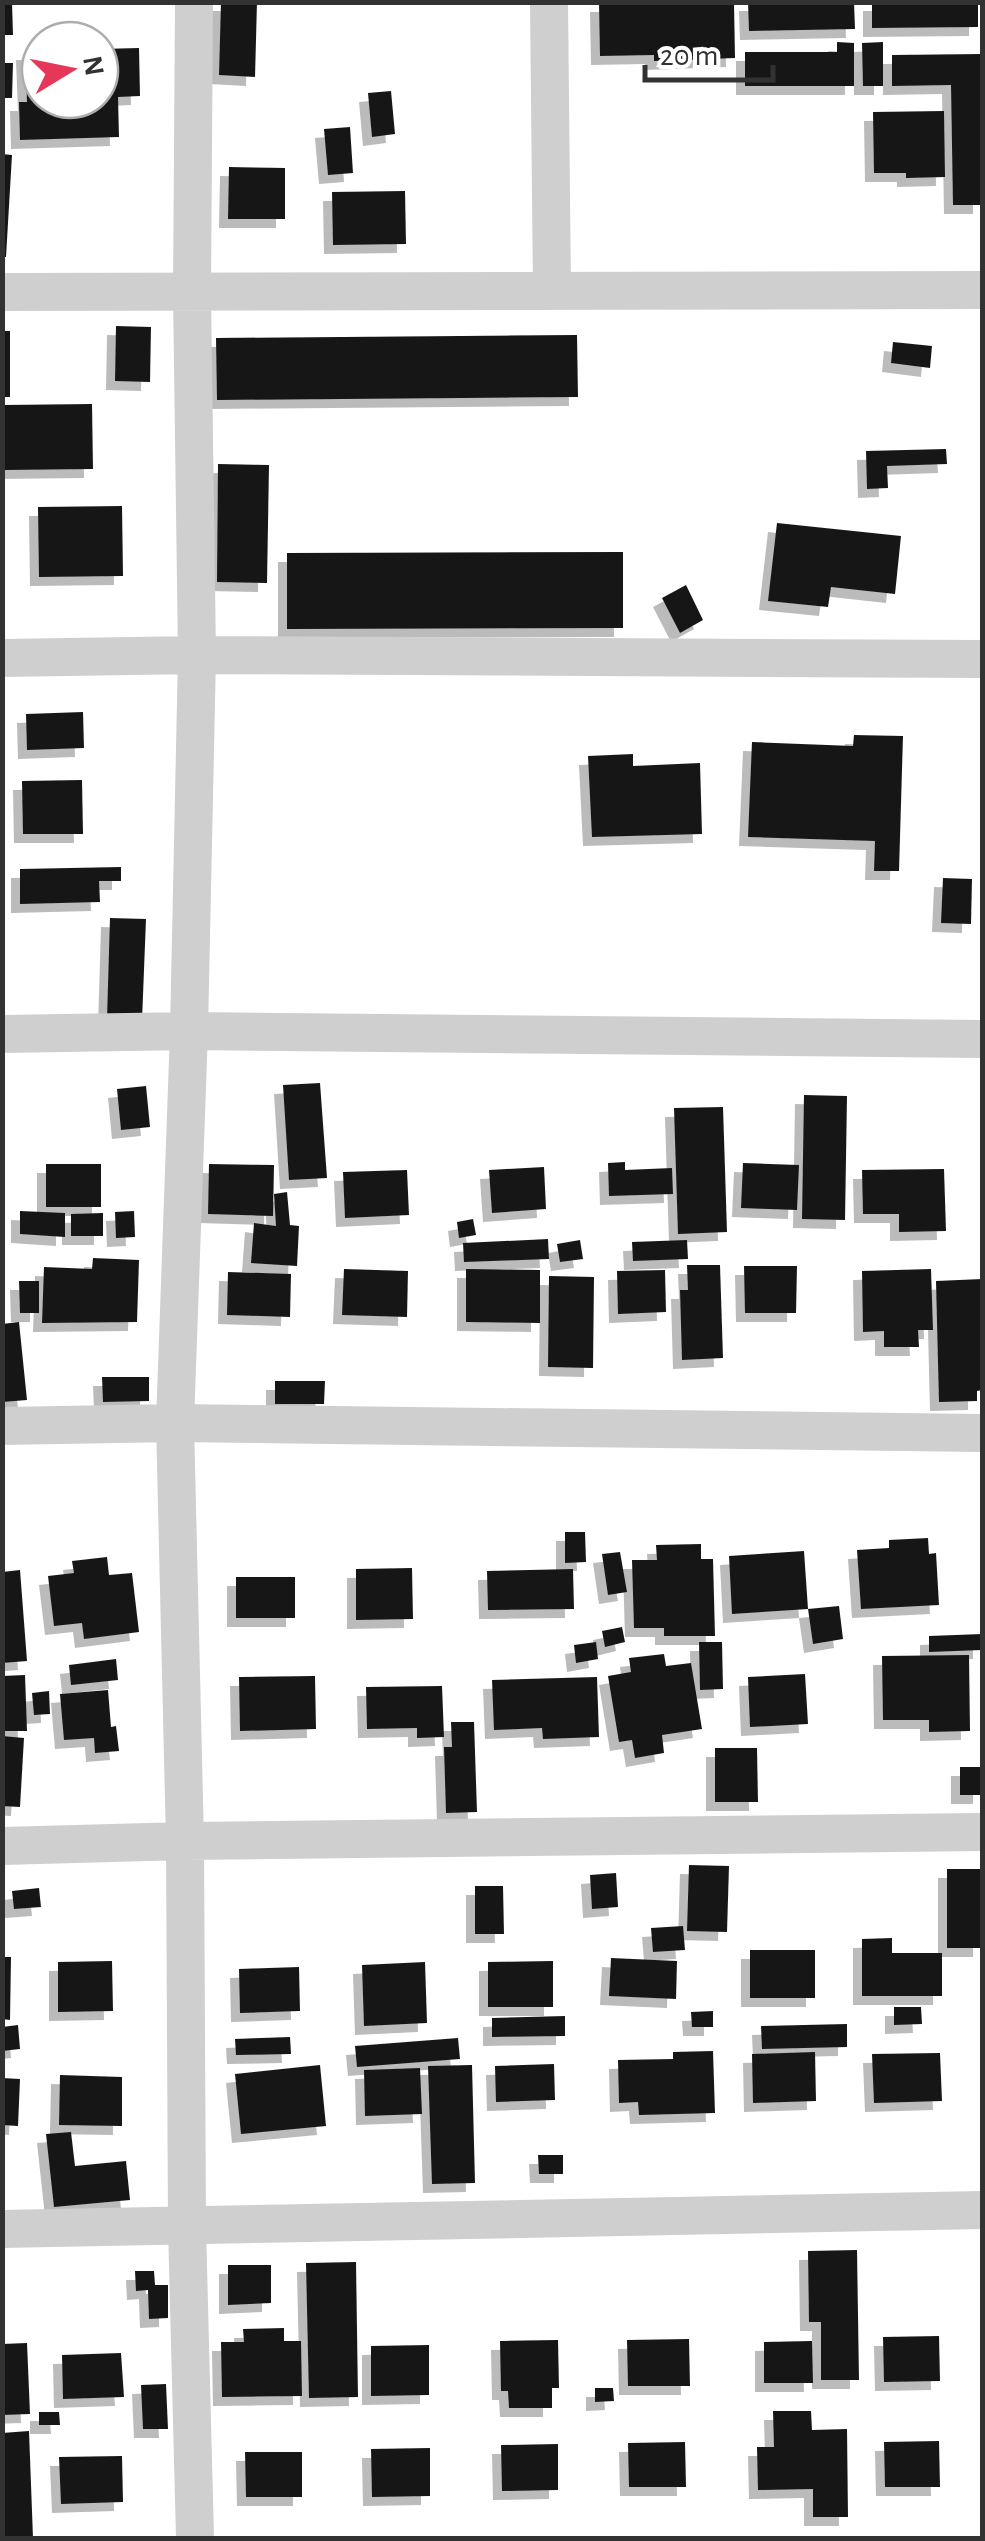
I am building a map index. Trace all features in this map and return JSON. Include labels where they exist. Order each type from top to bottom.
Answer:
[{"type":"street","points":[[194,2],[192,293],[197,655],[175,1423],[186,1840],[195,2538]]},
{"type":"street","points":[[549,2],[552,291]]},
{"type":"street","points":[[2,292],[982,290]]},
{"type":"street","points":[[2,658],[197,655],[982,659]]},
{"type":"street","points":[[2,1034],[189,1030],[982,1039]]},
{"type":"street","points":[[2,1426],[175,1423],[982,1433]]},
{"type":"street","points":[[2,1846],[186,1840],[982,1832]]},
{"type":"street","points":[[2,2229],[982,2210]]},
{"type":"building","points":[[2,2],[12,2],[13,35],[2,35]]},
{"type":"building","points":[[221,2],[257,2],[255,77],[219,75]]},
{"type":"building","points":[[748,2],[854,2],[855,29],[749,31]]},
{"type":"building","points":[[872,2],[978,2],[978,27],[872,28]]},
{"type":"building","points":[[599,3],[734,3],[735,58],[654,61],[654,55],[600,56]]},
{"type":"building","points":[[837,42],[854,43],[854,86],[745,86],[745,52],[837,52]]},
{"type":"building","points":[[883,42],[883,86],[863,86],[862,43]]},
{"type":"building","points":[[120,48],[139,48],[140,96],[120,97]]},
{"type":"building","points":[[982,54],[982,205],[953,205],[951,85],[892,86],[892,55]]},
{"type":"building","points":[[2,63],[13,63],[12,98],[2,98]]},
{"type":"building","points":[[391,91],[395,134],[372,137],[368,93]]},
{"type":"building","points":[[19,102],[20,120],[119,120],[119,137],[20,140]]},
{"type":"building","points":[[944,111],[945,177],[906,178],[906,173],[874,173],[873,112]]},
{"type":"building","points":[[350,127],[353,173],[328,175],[324,129]]},
{"type":"building","points":[[2,154],[12,155],[6,257],[2,257]]},
{"type":"building","points":[[229,167],[285,168],[285,219],[228,219]]},
{"type":"building","points":[[405,191],[406,244],[333,245],[332,192]]},
{"type":"building","points":[[116,326],[151,327],[150,382],[115,381]]},
{"type":"building","points":[[2,331],[10,331],[10,397],[2,397]]},
{"type":"building","points":[[577,335],[578,397],[217,400],[216,338]]},
{"type":"building","points":[[893,342],[932,346],[930,368],[891,363]]},
{"type":"building","points":[[92,404],[93,469],[5,470],[4,405]]},
{"type":"building","points":[[946,449],[947,464],[887,466],[888,488],[867,489],[866,451]]},
{"type":"building","points":[[218,464],[269,465],[267,583],[217,582]]},
{"type":"building","points":[[122,506],[123,576],[39,577],[38,507]]},
{"type":"building","points":[[777,523],[901,536],[895,594],[831,587],[828,607],[768,601]]},
{"type":"building","points":[[623,552],[623,628],[287,629],[287,553]]},
{"type":"building","points":[[686,585],[703,620],[680,633],[662,598]]},
{"type":"building","points":[[83,712],[84,748],[27,750],[26,714]]},
{"type":"building","points":[[854,735],[903,736],[899,871],[874,871],[875,841],[748,837],[752,742],[853,746]]},
{"type":"building","points":[[633,754],[633,766],[700,763],[702,834],[592,837],[588,756]]},
{"type":"building","points":[[82,780],[83,834],[23,834],[22,781]]},
{"type":"building","points":[[121,867],[121,881],[99,881],[100,902],[20,904],[20,869]]},
{"type":"building","points":[[943,878],[972,879],[971,924],[941,923]]},
{"type":"building","points":[[110,918],[146,919],[142,1021],[107,1019]]},
{"type":"building","points":[[320,1083],[327,1178],[289,1180],[283,1085]]},
{"type":"building","points":[[146,1086],[150,1127],[121,1130],[117,1089]]},
{"type":"building","points":[[804,1095],[847,1096],[845,1220],[802,1219]]},
{"type":"building","points":[[723,1107],[727,1232],[678,1234],[674,1108]]},
{"type":"building","points":[[625,1162],[625,1170],[672,1168],[673,1194],[609,1196],[608,1163]]},
{"type":"building","points":[[743,1163],[799,1165],[797,1210],[741,1208]]},
{"type":"building","points":[[46,1164],[101,1164],[101,1207],[46,1207]]},
{"type":"building","points":[[209,1164],[274,1165],[273,1216],[208,1214]]},
{"type":"building","points":[[544,1167],[546,1209],[492,1213],[489,1170]]},
{"type":"building","points":[[944,1169],[946,1231],[899,1232],[899,1214],[863,1214],[862,1170]]},
{"type":"building","points":[[407,1170],[409,1215],[345,1218],[343,1172]]},
{"type":"building","points":[[287,1192],[290,1225],[299,1226],[297,1266],[251,1263],[254,1223],[276,1226],[274,1194]]},
{"type":"building","points":[[20,1211],[65,1213],[65,1237],[20,1234]]},
{"type":"building","points":[[134,1211],[135,1237],[116,1238],[115,1212]]},
{"type":"building","points":[[103,1213],[103,1236],[71,1236],[71,1214]]},
{"type":"building","points":[[473,1219],[476,1235],[459,1238],[457,1222]]},
{"type":"building","points":[[548,1239],[549,1259],[464,1262],[463,1243]]},
{"type":"building","points":[[580,1240],[583,1259],[560,1262],[557,1244]]},
{"type":"building","points":[[687,1240],[688,1259],[633,1261],[632,1242]]},
{"type":"building","points":[[93,1258],[139,1260],[137,1322],[42,1323],[44,1267],[92,1269]]},
{"type":"building","points":[[687,1265],[720,1265],[723,1358],[682,1360],[680,1290],[688,1290]]},
{"type":"building","points":[[744,1266],[797,1266],[796,1313],[745,1313]]},
{"type":"building","points":[[344,1269],[408,1271],[407,1317],[342,1315]]},
{"type":"building","points":[[466,1269],[540,1270],[540,1323],[466,1322]]},
{"type":"building","points":[[931,1269],[933,1330],[918,1330],[919,1347],[884,1347],[884,1331],[863,1332],[862,1271]]},
{"type":"building","points":[[665,1270],[666,1312],[618,1314],[617,1271]]},
{"type":"building","points":[[228,1272],[291,1274],[290,1317],[227,1315]]},
{"type":"building","points":[[549,1276],[594,1277],[593,1368],[548,1367]]},
{"type":"building","points":[[982,1279],[982,1390],[977,1391],[977,1401],[939,1402],[936,1281]]},
{"type":"building","points":[[19,1281],[39,1281],[39,1313],[20,1313]]},
{"type":"building","points":[[19,1322],[27,1400],[2,1402],[2,1324]]},
{"type":"building","points":[[102,1377],[149,1377],[149,1401],[103,1402]]},
{"type":"building","points":[[275,1381],[325,1381],[324,1404],[275,1404]]},
{"type":"building","points":[[565,1532],[585,1532],[586,1562],[565,1563]]},
{"type":"building","points":[[928,1538],[929,1554],[936,1553],[939,1605],[861,1609],[857,1550],[889,1548],[889,1540]]},
{"type":"building","points":[[701,1544],[701,1559],[713,1559],[715,1636],[664,1636],[664,1628],[634,1628],[632,1560],[657,1560],[656,1545]]},
{"type":"building","points":[[804,1551],[808,1609],[732,1614],[729,1556]]},
{"type":"building","points":[[620,1552],[627,1592],[608,1595],[602,1554]]},
{"type":"building","points":[[107,1557],[109,1575],[132,1573],[139,1632],[84,1639],[82,1623],[54,1626],[48,1576],[74,1573],[72,1561]]},
{"type":"building","points":[[412,1568],[413,1619],[356,1620],[356,1569]]},
{"type":"building","points":[[573,1569],[574,1609],[488,1610],[487,1571]]},
{"type":"building","points":[[20,1570],[27,1661],[2,1663],[2,1572]]},
{"type":"building","points":[[236,1577],[295,1577],[295,1618],[236,1618]]},
{"type":"building","points":[[839,1606],[843,1639],[813,1644],[808,1609]]},
{"type":"building","points":[[622,1627],[625,1642],[605,1647],[602,1631]]},
{"type":"building","points":[[982,1634],[982,1650],[929,1652],[929,1636]]},
{"type":"building","points":[[596,1642],[598,1659],[576,1663],[574,1645]]},
{"type":"building","points":[[699,1642],[722,1642],[723,1689],[700,1690]]},
{"type":"building","points":[[664,1654],[666,1666],[691,1663],[702,1729],[662,1735],[664,1753],[635,1758],[632,1740],[619,1742],[608,1676],[631,1672],[629,1658]]},
{"type":"building","points":[[969,1655],[970,1731],[929,1732],[929,1720],[883,1720],[882,1656]]},
{"type":"building","points":[[116,1659],[118,1680],[71,1685],[69,1665]]},
{"type":"building","points":[[805,1674],[808,1724],[750,1727],[748,1677]]},
{"type":"building","points":[[25,1675],[27,1731],[2,1731],[2,1676]]},
{"type":"building","points":[[315,1676],[316,1729],[240,1731],[239,1677]]},
{"type":"building","points":[[597,1677],[599,1737],[543,1739],[542,1728],[494,1730],[492,1680]]},
{"type":"building","points":[[442,1686],[444,1737],[417,1738],[417,1728],[367,1729],[366,1687]]},
{"type":"building","points":[[108,1690],[111,1727],[116,1726],[119,1751],[95,1753],[94,1738],[64,1740],[60,1694]]},
{"type":"building","points":[[49,1691],[50,1714],[34,1715],[32,1693]]},
{"type":"building","points":[[451,1722],[474,1722],[477,1812],[446,1813],[444,1747],[452,1747]]},
{"type":"building","points":[[2,1736],[24,1738],[20,1807],[2,1806]]},
{"type":"building","points":[[715,1748],[757,1748],[758,1802],[715,1802]]},
{"type":"building","points":[[960,1767],[982,1767],[982,1795],[960,1795]]},
{"type":"building","points":[[689,1865],[729,1866],[727,1932],[687,1931]]},
{"type":"building","points":[[947,1869],[982,1869],[982,1948],[947,1948]]},
{"type":"building","points":[[616,1873],[618,1907],[592,1909],[590,1875]]},
{"type":"building","points":[[475,1886],[503,1886],[504,1934],[475,1934]]},
{"type":"building","points":[[39,1888],[41,1907],[14,1909],[12,1891]]},
{"type":"building","points":[[683,1926],[685,1950],[653,1952],[651,1928]]},
{"type":"building","points":[[892,1938],[892,1953],[942,1953],[942,1996],[862,1996],[862,1939]]},
{"type":"building","points":[[750,1950],[815,1950],[815,1998],[750,1998]]},
{"type":"building","points":[[2,1957],[11,1957],[10,2020],[2,2019]]},
{"type":"building","points":[[611,1958],[677,1961],[676,1999],[609,1996]]},
{"type":"building","points":[[112,1961],[113,2011],[58,2012],[58,1962]]},
{"type":"building","points":[[553,1961],[553,2007],[488,2007],[488,1962]]},
{"type":"building","points":[[425,1962],[427,2023],[364,2026],[362,1965]]},
{"type":"building","points":[[299,1967],[300,2011],[240,2013],[239,1969]]},
{"type":"building","points":[[894,2007],[921,2007],[922,2024],[894,2025]]},
{"type":"building","points":[[713,2011],[713,2027],[692,2027],[691,2012]]},
{"type":"building","points":[[565,2016],[565,2036],[492,2037],[492,2018]]},
{"type":"building","points":[[847,2024],[847,2047],[762,2049],[761,2026]]},
{"type":"building","points":[[18,2025],[20,2049],[2,2051],[2,2027]]},
{"type":"building","points":[[290,2037],[291,2054],[236,2055],[235,2039]]},
{"type":"building","points":[[458,2038],[460,2059],[357,2067],[355,2046]]},
{"type":"building","points":[[713,2051],[715,2113],[639,2115],[638,2102],[619,2103],[618,2060],[673,2059],[673,2052]]},
{"type":"building","points":[[815,2052],[816,2101],[753,2103],[752,2054]]},
{"type":"building","points":[[940,2053],[942,2101],[874,2103],[872,2054]]},
{"type":"building","points":[[554,2064],[555,2100],[496,2102],[495,2066]]},
{"type":"building","points":[[320,2065],[326,2126],[241,2134],[235,2074]]},
{"type":"building","points":[[472,2065],[475,2183],[432,2184],[428,2066]]},
{"type":"building","points":[[420,2068],[422,2114],[365,2116],[364,2070]]},
{"type":"building","points":[[60,2075],[122,2077],[122,2126],[59,2125]]},
{"type":"building","points":[[2,2078],[20,2079],[18,2126],[2,2125]]},
{"type":"building","points":[[71,2132],[75,2166],[126,2161],[130,2200],[54,2207],[46,2134]]},
{"type":"building","points":[[538,2155],[563,2155],[563,2174],[539,2174]]},
{"type":"building","points":[[857,2250],[859,2380],[821,2380],[821,2322],[809,2322],[808,2251]]},
{"type":"building","points":[[356,2262],[358,2397],[309,2398],[306,2263]]},
{"type":"building","points":[[228,2265],[271,2265],[271,2303],[228,2305]]},
{"type":"building","points":[[135,2271],[154,2271],[155,2285],[168,2285],[168,2318],[149,2319],[148,2290],[136,2291]]},
{"type":"building","points":[[284,2328],[284,2341],[301,2341],[302,2396],[222,2397],[221,2342],[244,2342],[243,2329]]},
{"type":"building","points":[[939,2336],[940,2381],[884,2382],[883,2337]]},
{"type":"building","points":[[689,2339],[690,2386],[628,2386],[627,2340]]},
{"type":"building","points":[[558,2340],[559,2388],[552,2388],[552,2408],[509,2408],[508,2391],[501,2391],[500,2341]]},
{"type":"building","points":[[812,2341],[813,2383],[764,2383],[764,2342]]},
{"type":"building","points":[[27,2343],[30,2414],[2,2415],[2,2344]]},
{"type":"building","points":[[429,2345],[429,2395],[371,2396],[371,2346]]},
{"type":"building","points":[[121,2353],[124,2397],[63,2399],[62,2355]]},
{"type":"building","points":[[166,2384],[168,2429],[143,2429],[141,2385]]},
{"type":"building","points":[[595,2388],[613,2388],[614,2401],[595,2402]]},
{"type":"building","points":[[773,2411],[811,2411],[812,2430],[847,2429],[848,2517],[813,2517],[813,2489],[758,2490],[757,2447],[774,2447]]},
{"type":"building","points":[[39,2412],[59,2412],[60,2425],[39,2425]]},
{"type":"building","points":[[29,2431],[33,2538],[2,2538],[2,2433]]},
{"type":"building","points":[[939,2441],[940,2487],[885,2487],[884,2442]]},
{"type":"building","points":[[685,2442],[686,2487],[629,2487],[628,2443]]},
{"type":"building","points":[[558,2444],[558,2490],[502,2491],[501,2445]]},
{"type":"building","points":[[430,2448],[430,2496],[372,2497],[371,2449]]},
{"type":"building","points":[[245,2452],[302,2452],[302,2497],[246,2497]]},
{"type":"building","points":[[122,2456],[123,2502],[61,2504],[59,2457]]}]
